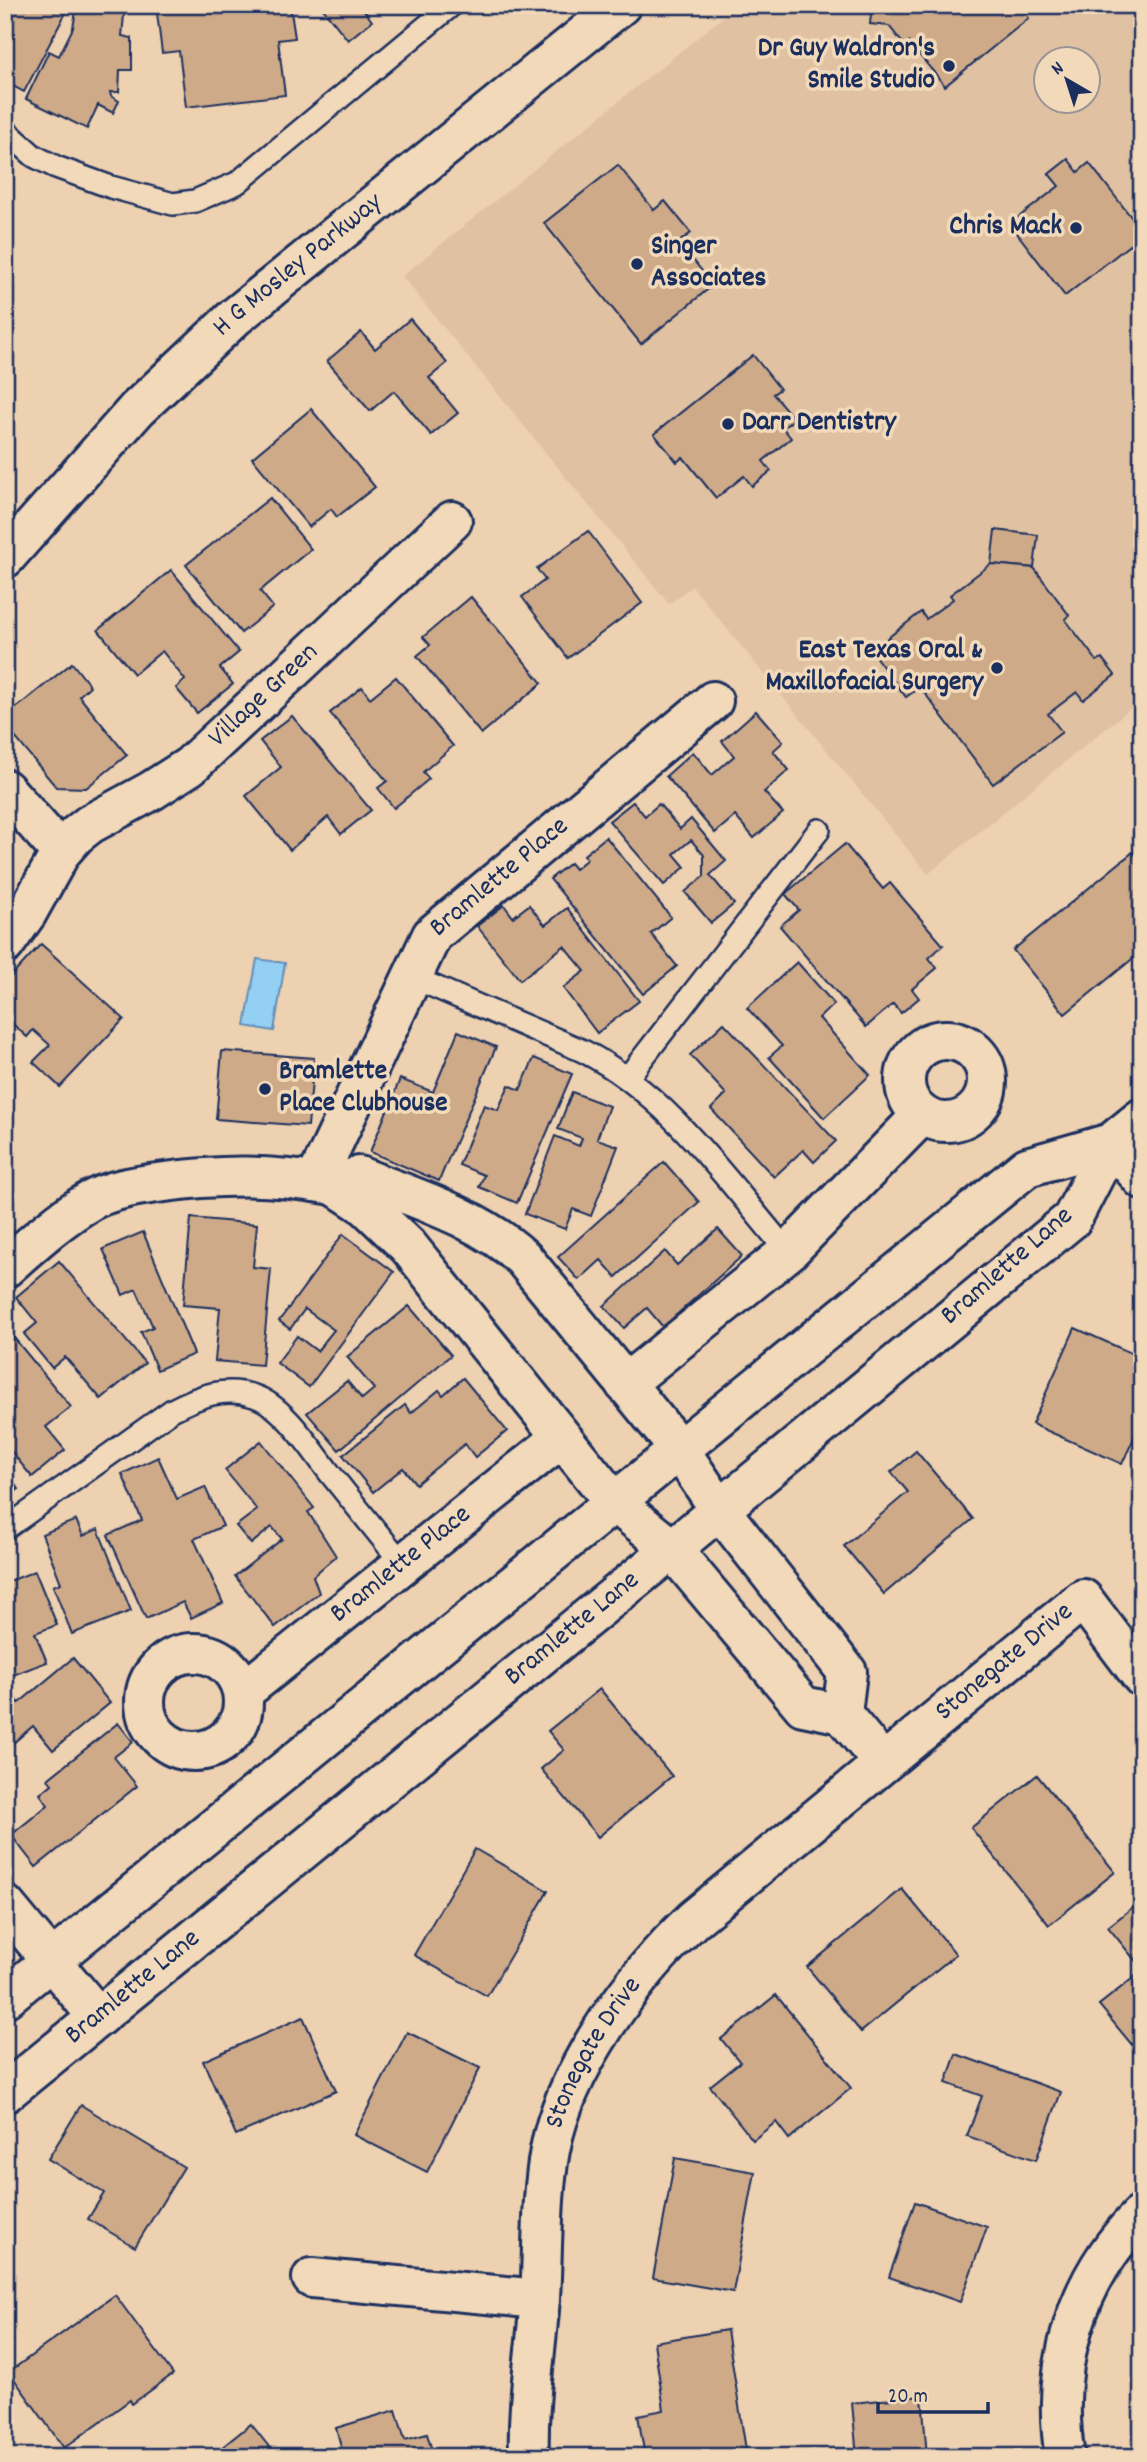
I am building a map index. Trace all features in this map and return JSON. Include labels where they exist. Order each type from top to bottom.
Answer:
[{"type":"street","name":"H G Mosley Parkway","points":[[5,558],[137,409],[208,341],[269,288],[621,5]]},
{"type":"street","name":"Village Green","points":[[5,944],[27,913],[61,852],[76,835],[90,824],[173,779],[209,750],[452,521]]},
{"type":"street","name":"Bramlette Place","points":[[325,1183],[432,935],[713,701]]},
{"type":"street","points":[[5,789],[61,852]]},
{"type":"street","points":[[625,1384],[788,1252],[922,1115]]},
{"type":"street","name":"Bramlette Lane","points":[[5,1998],[1027,1167],[1111,1143],[1142,1118]]},
{"type":"street","points":[[1111,1143],[1142,1179]]},
{"type":"street","name":"Bramlette Lane","points":[[5,2093],[1072,1219],[1111,1143]]},
{"type":"street","points":[[5,1268],[64,1218],[92,1200],[123,1189],[188,1179],[247,1175],[325,1183],[359,1176],[484,1227],[523,1258],[679,1449],[720,1510],[847,1672],[842,1714]]},
{"type":"street","points":[[325,1183],[366,1206],[408,1246],[614,1502],[672,1549],[803,1706],[842,1714],[883,1763]]},
{"type":"street","name":"Bramlette Place","points":[[243,1692],[561,1438]]},
{"type":"street","name":"Stonegate Drive","points":[[529,2457],[529,2417],[540,2299],[547,2166],[553,2135],[567,2094],[603,2030],[645,1972],[675,1936],[1083,1599],[1142,1677]]},
{"type":"street","points":[[5,1905],[98,2018]]},
{"type":"street","points":[[1065,2457],[1061,2417],[1063,2380],[1077,2308],[1114,2246],[1142,2214]]},
{"type":"street","points":[[312,2278],[540,2299]]},
{"type":"lane","points":[[5,130],[33,156],[56,167],[111,187],[173,204],[195,201],[237,183],[452,5]]},
{"type":"lane","points":[[628,1077],[819,830]]},
{"type":"lane","points":[[412,977],[583,1051],[628,1077],[671,1115],[788,1252]]},
{"type":"lane","points":[[5,1529],[172,1409],[215,1392],[236,1392],[257,1396],[288,1421],[403,1564]]},
{"type":"shaded area","points":[[738,5],[1142,5],[1142,699],[928,874],[692,586],[669,604],[402,276]]},
{"type":"water","points":[[257,959],[285,963],[274,1031],[245,1026]]},
{"type":"building","points":[[5,5],[70,5],[24,92],[5,82]]},
{"type":"building","points":[[77,5],[125,5],[122,36],[132,38],[132,70],[120,70],[119,92],[110,92],[111,96],[119,101],[113,113],[98,105],[87,129],[26,99],[49,51],[59,56],[73,28]]},
{"type":"building","points":[[156,5],[290,5],[295,38],[278,40],[285,95],[186,107],[179,51],[162,53]]},
{"type":"building","points":[[320,5],[360,5],[372,21],[348,40]]},
{"type":"building","name":"Dr Guy Waldron's Smile Studio","points":[[872,5],[1019,5],[1029,18],[945,86],[909,42],[905,46],[889,26],[870,24]]},
{"type":"building","name":"Chris Mack","points":[[1068,159],[1078,172],[1089,163],[1142,231],[1142,235],[1065,296],[1010,224],[1059,186],[1049,174]]},
{"type":"building","name":"Singer Associates","points":[[618,165],[654,210],[665,201],[691,233],[679,242],[713,285],[641,344],[544,223]]},
{"type":"building","points":[[410,319],[447,363],[429,378],[458,413],[431,435],[394,391],[370,411],[327,361],[361,332],[375,349]]},
{"type":"building","name":"Darr Dentistry","points":[[753,355],[780,389],[773,394],[794,419],[783,428],[791,438],[763,461],[771,471],[752,486],[744,476],[716,498],[683,457],[677,462],[654,434]]},
{"type":"building","points":[[311,409],[375,487],[337,517],[331,509],[309,527],[252,458]]},
{"type":"building","points":[[270,498],[311,549],[260,591],[273,607],[241,633],[186,565]]},
{"type":"building","points":[[995,530],[1038,535],[1034,568],[991,564]]},
{"type":"building","points":[[588,531],[642,603],[568,658],[522,597],[545,580],[537,569]]},
{"type":"building","name":"East Texas Oral & Maxillofacial Surgery","points":[[991,564],[1034,568],[1069,615],[1065,619],[1097,661],[1102,658],[1115,675],[1083,700],[1077,692],[1048,714],[1062,732],[993,784],[920,687],[906,697],[871,651],[921,612],[926,619],[953,599],[950,595]]},
{"type":"building","points":[[171,570],[239,652],[220,668],[233,684],[197,713],[176,688],[185,680],[162,651],[134,674],[98,630]]},
{"type":"building","points":[[471,597],[542,683],[481,734],[417,656],[430,645],[423,637]]},
{"type":"building","points":[[72,663],[90,686],[79,696],[127,755],[86,788],[56,787],[5,725],[5,717]]},
{"type":"building","points":[[396,677],[453,746],[423,772],[429,779],[394,808],[378,788],[387,781],[330,713],[362,687],[370,698]]},
{"type":"building","points":[[756,711],[783,742],[773,751],[789,770],[764,792],[783,813],[754,838],[735,816],[715,833],[666,776],[693,752],[712,775],[734,756],[722,741]]},
{"type":"building","points":[[292,716],[371,810],[341,834],[328,817],[290,850],[246,796],[281,767],[260,741]]},
{"type":"building","points":[[633,802],[645,816],[659,804],[680,829],[691,819],[726,861],[710,875],[734,904],[711,923],[685,892],[704,876],[704,855],[691,840],[674,854],[685,867],[664,885],[609,821]]},
{"type":"building","points":[[606,837],[671,917],[651,934],[677,966],[643,994],[550,879],[570,863],[575,869],[587,859],[584,855]]},
{"type":"building","points":[[845,844],[883,889],[890,883],[943,945],[929,958],[937,968],[912,989],[919,998],[901,1013],[893,1004],[866,1027],[780,926],[799,910],[785,894]]},
{"type":"building","points":[[1133,852],[1142,863],[1142,951],[1065,1014],[1013,950]]},
{"type":"building","points":[[504,905],[513,917],[529,905],[545,925],[567,908],[639,1001],[597,1033],[563,988],[585,971],[564,946],[520,980],[477,926]]},
{"type":"building","points":[[41,944],[124,1019],[60,1087],[33,1062],[50,1045],[33,1030],[27,1037],[5,1017],[5,983]]},
{"type":"building","points":[[797,962],[834,1004],[819,1018],[870,1075],[824,1118],[769,1057],[782,1046],[747,1008]]},
{"type":"building","points":[[724,1023],[836,1141],[814,1162],[803,1150],[774,1177],[711,1109],[726,1094],[690,1055]]},
{"type":"building","points":[[458,1031],[496,1047],[439,1181],[370,1152],[400,1079],[433,1092]]},
{"type":"building","name":"Bramlette Place Clubhouse","points":[[222,1051],[314,1058],[308,1126],[216,1119]]},
{"type":"building","points":[[534,1058],[572,1074],[517,1203],[479,1187],[484,1175],[459,1165],[484,1105],[498,1110],[509,1085],[520,1090]]},
{"type":"building","points":[[572,1092],[609,1106],[597,1139],[618,1146],[591,1216],[573,1209],[565,1229],[525,1214],[555,1136],[579,1146],[582,1138],[558,1129]]},
{"type":"building","points":[[664,1162],[699,1202],[616,1277],[601,1260],[579,1280],[558,1257]]},
{"type":"building","points":[[191,1218],[257,1224],[253,1267],[271,1269],[262,1365],[215,1361],[220,1308],[183,1305]]},
{"type":"building","points":[[718,1229],[742,1256],[663,1327],[647,1308],[624,1328],[604,1306],[665,1251],[677,1265]]},
{"type":"building","points":[[143,1232],[194,1354],[157,1370],[141,1332],[153,1327],[136,1289],[123,1295],[103,1249]]},
{"type":"building","points":[[343,1234],[394,1272],[309,1387],[277,1363],[297,1336],[317,1351],[334,1330],[305,1309],[290,1329],[279,1321]]},
{"type":"building","points":[[59,1261],[145,1363],[101,1399],[65,1357],[52,1368],[24,1334],[37,1323],[16,1297]]},
{"type":"building","points":[[409,1306],[451,1355],[339,1450],[307,1413],[347,1381],[362,1399],[374,1389],[347,1357]]},
{"type":"building","points":[[5,1327],[71,1407],[46,1427],[65,1450],[32,1477],[5,1444]]},
{"type":"building","points":[[1075,1328],[1142,1358],[1142,1421],[1122,1464],[1032,1424]]},
{"type":"building","points":[[463,1378],[507,1431],[475,1457],[465,1444],[416,1484],[403,1468],[373,1492],[343,1455],[405,1405],[411,1413],[439,1390],[443,1395]]},
{"type":"building","points":[[261,1441],[314,1508],[308,1512],[336,1556],[313,1576],[319,1593],[275,1627],[235,1576],[282,1539],[272,1527],[251,1544],[236,1526],[257,1510],[225,1470]]},
{"type":"building","points":[[916,1451],[973,1519],[884,1594],[844,1546],[908,1492],[891,1472]]},
{"type":"building","points":[[158,1457],[177,1499],[205,1487],[223,1526],[194,1539],[223,1603],[191,1618],[183,1602],[146,1619],[108,1535],[142,1520],[122,1474]]},
{"type":"building","points":[[5,1472],[19,1489],[5,1499]]},
{"type":"building","points":[[76,1520],[83,1536],[98,1529],[131,1611],[72,1634],[53,1586],[61,1583],[42,1534]]},
{"type":"building","points":[[35,1571],[57,1625],[35,1633],[47,1662],[5,1678],[5,1583]]},
{"type":"building","points":[[73,1658],[110,1703],[53,1750],[33,1726],[5,1750],[5,1701],[12,1695],[19,1703]]},
{"type":"building","points":[[600,1689],[672,1776],[598,1837],[541,1769],[564,1750],[548,1731]]},
{"type":"building","points":[[118,1723],[133,1742],[114,1757],[137,1786],[36,1867],[11,1835],[48,1805],[40,1794],[52,1784],[48,1779]]},
{"type":"building","points":[[1037,1775],[1115,1872],[1049,1925],[971,1828]]},
{"type":"building","points":[[475,1849],[548,1891],[487,1996],[414,1955]]},
{"type":"building","points":[[902,1889],[956,1954],[861,2032],[807,1967]]},
{"type":"building","points":[[1142,1900],[1142,1969],[1108,1927]]},
{"type":"building","points":[[1142,1971],[1142,2057],[1099,2005]]},
{"type":"building","points":[[776,1995],[851,2088],[789,2139],[776,2122],[753,2140],[710,2086],[740,2062],[721,2039]]},
{"type":"building","points":[[303,2017],[336,2091],[236,2135],[203,2061]]},
{"type":"building","points":[[407,2032],[480,2068],[427,2172],[354,2135]]},
{"type":"building","points":[[956,2054],[1061,2092],[1036,2160],[967,2136],[982,2096],[946,2083]]},
{"type":"building","points":[[81,2105],[184,2167],[135,2247],[88,2219],[104,2193],[48,2159]]},
{"type":"building","points":[[675,2158],[755,2172],[733,2292],[653,2278]]},
{"type":"building","points":[[915,2202],[987,2227],[960,2302],[889,2277]]},
{"type":"building","points":[[115,2295],[173,2374],[132,2404],[130,2400],[64,2448],[9,2372]]},
{"type":"building","points":[[727,2330],[746,2450],[700,2457],[645,2457],[638,2415],[664,2410],[654,2342]]},
{"type":"building","points":[[922,2396],[927,2457],[857,2457],[852,2403]]},
{"type":"building","points":[[396,2410],[405,2440],[427,2434],[434,2457],[344,2457],[336,2428]]},
{"type":"building","points":[[251,2424],[277,2457],[210,2457]]},
{"type":"place","name":"Dr Guy Waldron's Smile Studio","points":[[949,66]]},
{"type":"place","name":"Chris Mack","points":[[1076,228]]},
{"type":"place","name":"Singer Associates","points":[[637,264]]},
{"type":"place","name":"Darr Dentistry","points":[[728,424]]},
{"type":"place","name":"East Texas Oral & Maxillofacial Surgery","points":[[997,668]]},
{"type":"place","name":"Bramlette Place Clubhouse","points":[[265,1089]]}]
